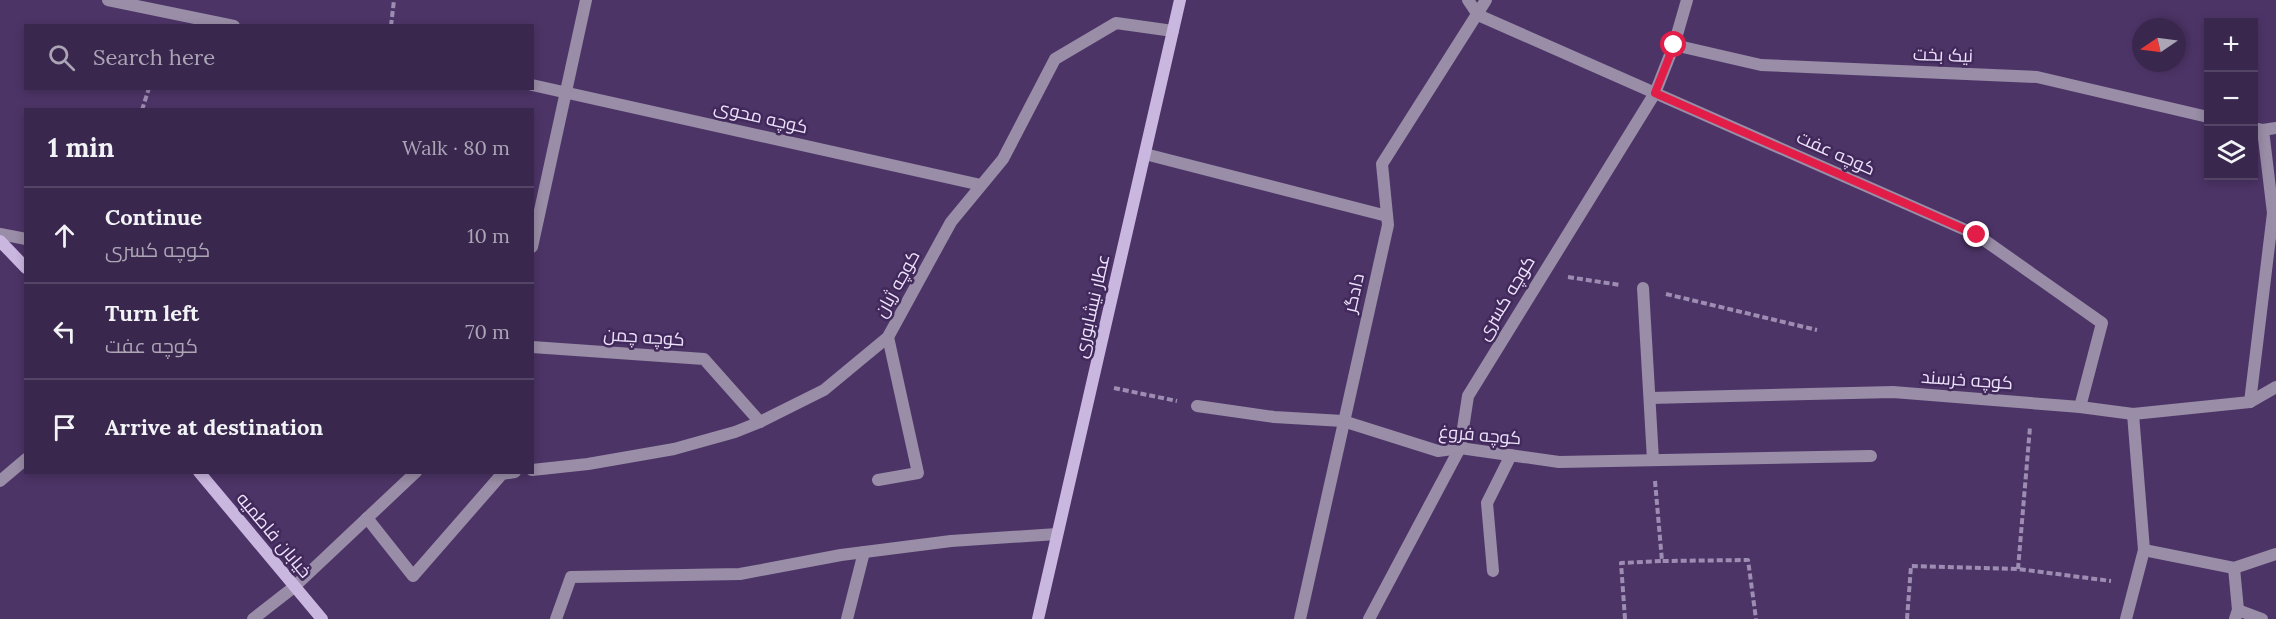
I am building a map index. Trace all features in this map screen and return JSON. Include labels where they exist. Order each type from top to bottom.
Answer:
[{"type":"street","points":[[108,0],[224,24]]},
{"type":"street","points":[[534,239],[586,0]]},
{"type":"street","name":"عطار نیشابوری","points":[[1038,619],[1180,0]]},
{"type":"street","points":[[1468,0],[1478,15]]},
{"type":"street","name":"دادگر","points":[[1300,619],[1388,225],[1382,164],[1486,0]]},
{"type":"street","name":"کوچه کسری","points":[[1369,619],[1460,448],[1468,396],[1655,93],[1674,45],[1687,0]]},
{"type":"street","name":"کوچه عفت","points":[[1478,15],[1977,235],[2102,323],[2080,407]]},
{"type":"street","name":"کوچه ژیان","points":[[534,471],[674,449],[735,432],[824,390],[888,337],[951,222],[1003,159],[1055,59],[1116,23],[1173,31]]},
{"type":"street","name":"نیک بخت","points":[[1674,45],[1761,65],[2037,77],[2204,116]]},
{"type":"street","name":"کوچه محوی","points":[[534,86],[981,185]]},
{"type":"street","points":[[2250,402],[2274,213],[2258,129],[2276,128]]},
{"type":"street","points":[[1145,153],[1387,216]]},
{"type":"street","points":[[0,234],[24,239]]},
{"type":"street","points":[[0,241],[24,266]]},
{"type":"street","points":[[1643,288],[1653,460]]},
{"type":"street","points":[[878,480],[918,473],[888,337]]},
{"type":"street","name":"کوچه چمن","points":[[534,347],[704,359],[760,422]]},
{"type":"street","name":"کوچه خرسند","points":[[1650,399],[1893,392],[2080,407],[2133,414],[2250,402],[2276,387]]},
{"type":"street","name":"کوچه فروغ","points":[[1197,406],[1274,417],[1343,421],[1438,451],[1460,448],[1559,462],[1871,456]]},
{"type":"street","points":[[2126,619],[2144,550],[2133,414]]},
{"type":"street","points":[[1493,571],[1487,503],[1511,455]]},
{"type":"street","points":[[0,481],[24,461]]},
{"type":"street","name":"خیابان فاطمیه","points":[[201,474],[322,619]]},
{"type":"street","points":[[253,619],[294,587],[414,474]]},
{"type":"street","points":[[368,518],[413,576],[502,474]]},
{"type":"street","points":[[556,619],[571,577],[740,574],[864,552],[951,542],[1057,534]]},
{"type":"street","points":[[2144,550],[2235,568],[2276,554]]},
{"type":"street","points":[[847,619],[864,552]]},
{"type":"street","points":[[2235,568],[2236,615],[2262,619]]},
{"type":"path","points":[[391,24],[394,0]]},
{"type":"path","points":[[143,108],[148,90]]},
{"type":"path","points":[[1542,273],[1643,288],[1817,330]]},
{"type":"path","points":[[1092,383],[1197,406]]},
{"type":"path","points":[[2018,569],[2032,403]]},
{"type":"path","points":[[1653,460],[1662,561]]},
{"type":"path","points":[[1625,619],[1621,563],[1748,560],[1756,619]]},
{"type":"path","points":[[1907,619],[1911,566],[2018,569],[2135,585]]},
{"type":"route","points":[[1674,45],[1655,93],[1977,235]]}]
